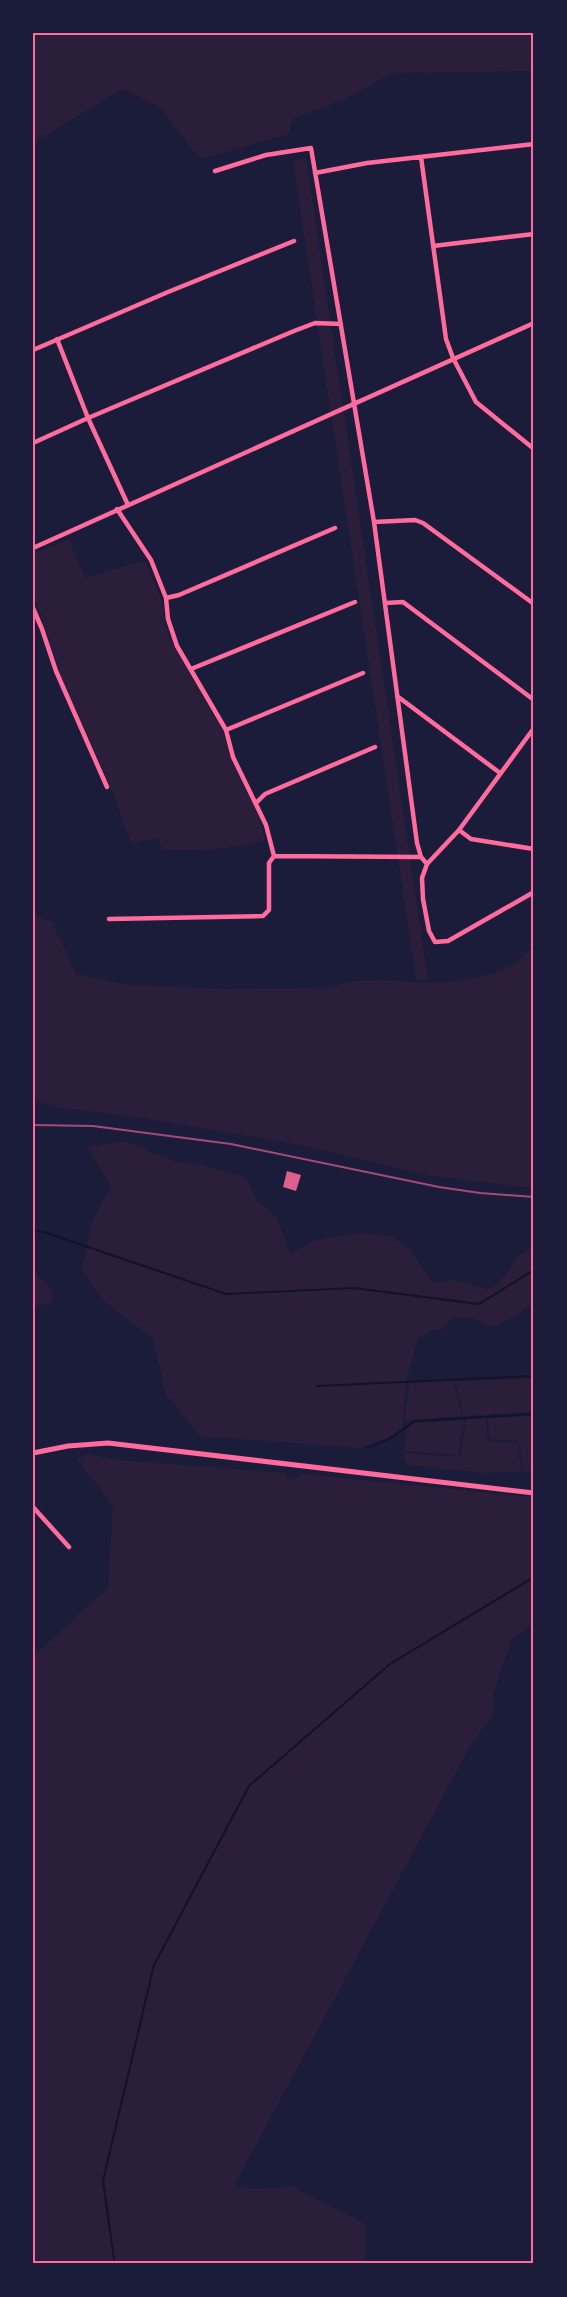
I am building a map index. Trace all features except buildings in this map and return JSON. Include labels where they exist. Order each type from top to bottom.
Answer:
[{"type":"street","points":[[315,173],[367,163],[534,144]]},
{"type":"street","points":[[215,171],[266,155],[311,148],[374,522],[417,843],[421,857],[427,864]]},
{"type":"street","points":[[421,157],[446,339],[453,358],[476,402],[534,448]]},
{"type":"street","points":[[433,246],[534,234]]},
{"type":"street","points":[[33,350],[294,241]]},
{"type":"street","points":[[33,548],[534,323]]},
{"type":"street","points":[[33,443],[294,331],[315,324],[341,324]]},
{"type":"street","points":[[57,339],[88,418],[128,505]]},
{"type":"street","points":[[117,510],[151,560],[166,598],[171,630],[226,730],[233,757],[266,825],[274,856]]},
{"type":"street","points":[[374,522],[415,520],[423,523],[534,604]]},
{"type":"street","points":[[166,598],[179,595],[335,528]]},
{"type":"street","points":[[191,669],[355,602]]},
{"type":"street","points":[[386,603],[403,602],[534,700]]},
{"type":"street","points":[[33,608],[56,671],[107,787]]},
{"type":"street","points":[[226,730],[363,673]]},
{"type":"street","points":[[397,696],[500,773]]},
{"type":"street","points":[[534,728],[459,830],[427,864],[422,878],[429,931],[435,942],[448,941],[534,892]]},
{"type":"street","points":[[256,803],[266,794],[375,747]]},
{"type":"street","points":[[459,830],[471,839],[534,849]]},
{"type":"street","points":[[274,856],[421,857]]},
{"type":"street","points":[[109,919],[263,916],[269,910],[269,863],[274,856]]},
{"type":"street","points":[[33,1453],[68,1446],[108,1443],[534,1493]]},
{"type":"street","points":[[33,1508],[69,1547]]},
{"type":"shaded area","points":[[33,33],[534,33],[534,71],[392,73],[348,98],[292,119],[289,134],[200,159],[160,108],[122,89],[33,143]]},
{"type":"shaded area","points":[[306,158],[428,979],[416,979],[293,161]]},
{"type":"shaded area","points":[[69,539],[85,578],[145,561],[161,598],[166,627],[176,650],[223,732],[232,761],[259,816],[265,840],[227,848],[187,850],[161,850],[159,838],[131,843],[109,783],[61,676],[33,592],[33,554]]},
{"type":"shaded area","points":[[33,914],[52,922],[76,974],[121,984],[220,989],[329,988],[366,980],[440,983],[473,978],[505,969],[516,963],[534,947],[534,1188],[432,1176],[296,1144],[136,1117],[62,1108],[33,1100]]},
{"type":"shaded area","points":[[126,1141],[173,1161],[203,1165],[246,1177],[257,1201],[277,1217],[290,1254],[315,1240],[360,1233],[392,1236],[411,1251],[433,1283],[455,1280],[486,1289],[500,1283],[516,1258],[534,1246],[534,1303],[493,1327],[473,1318],[454,1317],[442,1330],[432,1330],[418,1339],[406,1380],[402,1429],[388,1438],[360,1448],[201,1436],[166,1395],[153,1339],[105,1302],[82,1271],[92,1222],[111,1186],[87,1147]]},
{"type":"shaded area","points":[[33,1270],[52,1291],[52,1302],[40,1306],[33,1305]]},
{"type":"shaded area","points":[[534,1378],[534,1412],[463,1416],[455,1381]]},
{"type":"shaded area","points":[[453,1381],[462,1416],[405,1421],[409,1383]]},
{"type":"shaded area","points":[[534,1416],[534,1471],[523,1471],[519,1441],[489,1439],[488,1418]]},
{"type":"shaded area","points":[[486,1418],[487,1441],[518,1443],[521,1472],[484,1473],[406,1465],[404,1453],[460,1457],[466,1419]]},
{"type":"shaded area","points":[[464,1420],[458,1455],[404,1451],[407,1429],[415,1423]]},
{"type":"shaded area","points":[[90,1454],[118,1460],[285,1473],[287,1479],[294,1480],[301,1474],[534,1497],[534,1623],[512,1639],[494,1692],[493,1715],[470,1746],[234,2186],[253,2189],[294,2187],[366,2224],[364,2260],[366,2264],[33,2264],[33,1656],[108,1588],[113,1506],[76,1458]]},
{"type":"waterway","points":[[33,1231],[44,1232],[226,1294],[354,1288],[479,1304],[534,1270]]},
{"type":"waterway","points":[[317,1386],[534,1376]]},
{"type":"waterway","points":[[367,1448],[389,1439],[415,1421],[534,1414]]},
{"type":"waterway","points":[[114,2259],[103,2181],[154,1965],[249,1786],[390,1664],[534,1577]]},
{"type":"railway","points":[[33,1125],[93,1126],[231,1144],[439,1187],[534,1197]]}]
